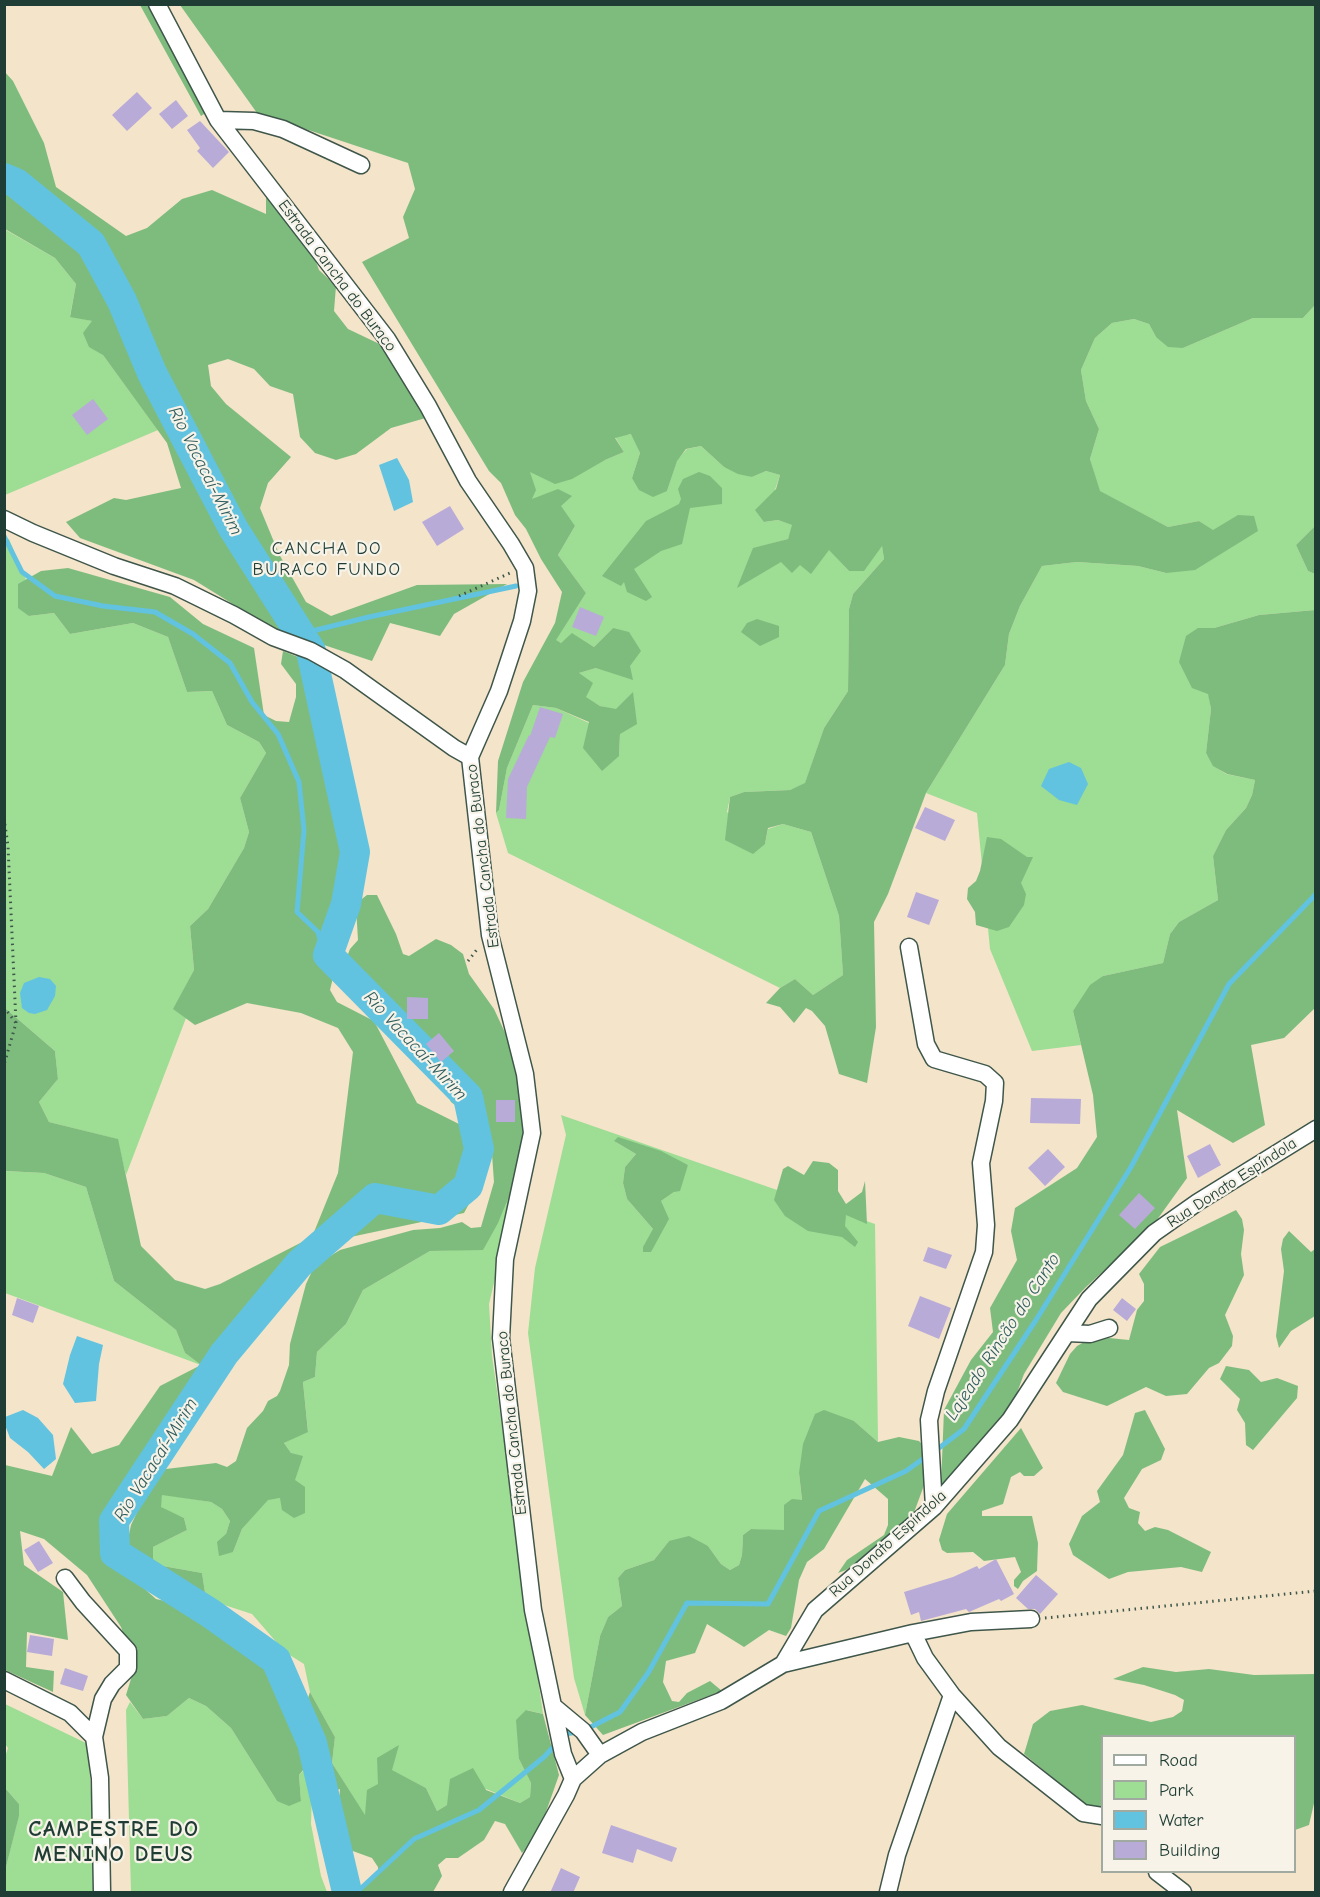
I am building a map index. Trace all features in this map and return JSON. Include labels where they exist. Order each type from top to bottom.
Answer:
[{"type":"street","name":"Estrada Cancha do Buraco","points":[[157,4],[218,120],[253,178],[387,339],[428,406],[468,481],[525,568],[528,591],[522,621],[499,691],[470,757],[490,935],[525,1074],[532,1132],[506,1259],[501,1338],[533,1610],[563,1754],[573,1779]]},
{"type":"street","points":[[218,120],[254,121],[283,129],[361,165]]},
{"type":"street","points":[[4,519],[94,558],[175,586],[273,637],[311,651],[345,670],[470,757]]},
{"type":"street","points":[[909,947],[926,1044],[934,1059],[985,1074],[995,1083],[994,1101],[981,1163],[986,1226],[984,1252],[936,1391],[929,1420],[934,1507]]},
{"type":"street","name":"Rua Donato Espíndola","points":[[512,1893],[573,1779],[600,1755],[642,1732],[721,1701],[783,1665],[815,1610],[934,1507],[1010,1420],[1089,1299],[1155,1233],[1198,1202],[1316,1129]]},
{"type":"street","points":[[1067,1333],[1090,1334],[1110,1329]]},
{"type":"street","points":[[65,1578],[83,1602],[128,1651],[128,1668],[112,1684],[104,1699],[94,1737],[100,1778],[102,1893]]},
{"type":"street","points":[[783,1665],[913,1633],[971,1622],[1031,1619]]},
{"type":"street","points":[[913,1633],[925,1658],[952,1695],[999,1747],[1101,1827]]},
{"type":"street","points":[[4,1680],[70,1713],[94,1737]]},
{"type":"street","points":[[888,1893],[897,1855],[952,1695]]},
{"type":"street","points":[[553,1706],[584,1731],[600,1755]]},
{"type":"street","points":[[1083,1813],[1101,1816]]},
{"type":"street","points":[[1158,1873],[1183,1893]]},
{"type":"path","points":[[459,596],[525,568]]},
{"type":"path","points":[[4,818],[8,846],[16,1023],[4,1065]]},
{"type":"path","points":[[4,1007],[16,1023]]},
{"type":"path","points":[[1031,1619],[1316,1591]]},
{"type":"green space","points":[[140,5],[149,5],[207,112],[201,116]]},
{"type":"green space","points":[[180,5],[1315,5],[1315,305],[1303,318],[1253,318],[1183,348],[1168,347],[1156,337],[1149,324],[1134,319],[1112,323],[1095,338],[1081,370],[1086,401],[1099,429],[1090,459],[1100,491],[1168,527],[1199,521],[1213,530],[1238,515],[1254,516],[1258,531],[1195,570],[1166,573],[1138,566],[1077,562],[1042,566],[1020,606],[1009,634],[1005,665],[926,793],[888,894],[874,922],[876,1027],[867,1083],[839,1074],[825,1026],[812,1011],[806,1008],[794,1023],[780,1007],[766,1003],[780,988],[795,979],[813,995],[843,975],[839,916],[811,832],[783,824],[768,828],[765,844],[753,854],[725,840],[730,797],[744,792],[790,790],[805,783],[824,728],[848,691],[849,609],[853,594],[884,559],[882,546],[864,571],[849,571],[829,550],[811,574],[800,565],[792,573],[781,562],[737,588],[753,548],[788,539],[792,525],[778,520],[764,522],[755,510],[776,489],[780,475],[766,471],[752,477],[738,474],[724,467],[701,446],[686,449],[677,461],[667,491],[653,497],[639,490],[632,478],[640,453],[631,434],[615,438],[624,452],[572,479],[555,484],[530,472],[536,490],[532,499],[558,489],[572,496],[561,506],[575,526],[558,555],[586,593],[556,640],[561,643],[572,633],[594,647],[613,628],[629,632],[641,651],[630,666],[633,680],[596,668],[579,673],[593,683],[586,697],[600,706],[616,709],[633,692],[637,724],[620,734],[619,756],[602,771],[583,748],[589,722],[556,708],[533,705],[507,768],[499,810],[496,813],[498,761],[523,682],[555,623],[562,592],[541,559],[526,529],[515,515],[501,483],[489,471],[362,262],[409,238],[403,217],[415,189],[408,163],[257,113]]},
{"type":"green space","points":[[4,71],[13,81],[44,143],[56,187],[126,236],[147,228],[182,199],[212,190],[266,214],[266,193],[313,253],[319,270],[336,286],[334,311],[348,329],[390,349],[429,417],[391,428],[356,454],[336,460],[315,453],[300,437],[293,394],[270,386],[254,369],[228,359],[208,365],[211,386],[226,404],[291,457],[268,483],[260,508],[279,554],[306,602],[331,616],[417,585],[507,584],[454,614],[440,636],[390,623],[372,661],[270,627],[194,580],[80,538],[66,522],[114,498],[126,500],[181,488],[167,443],[103,355],[89,347],[83,333],[92,321],[70,317],[76,284],[55,258],[5,229]]},
{"type":"green space","points":[[4,229],[55,258],[76,284],[70,316],[92,321],[103,355],[158,430],[5,495]]},
{"type":"green space","points":[[1315,305],[1315,526],[1296,545],[1308,571],[1315,574],[1315,610],[1259,615],[1214,628],[1198,628],[1211,709],[1206,753],[1214,766],[1226,774],[1255,780],[1246,808],[1226,830],[1213,856],[1218,900],[1179,922],[1170,934],[1163,963],[1103,976],[1073,1011],[1081,1045],[1032,1051],[990,949],[977,813],[926,793],[1005,665],[1009,634],[1020,606],[1042,566],[1077,562],[1138,566],[1166,573],[1213,531],[1199,521],[1168,527],[1099,491],[1090,459],[1099,429],[1086,401],[1081,370],[1095,338],[1112,323],[1134,319],[1149,324],[1156,337],[1183,348],[1253,318],[1303,318]]},
{"type":"green space","points":[[632,434],[640,453],[632,478],[667,491],[677,460],[687,449],[701,446],[724,467],[752,477],[766,471],[780,475],[764,522],[778,520],[793,525],[788,539],[753,549],[781,562],[799,565],[829,549],[849,571],[882,545],[884,559],[853,594],[849,609],[848,691],[824,728],[805,784],[790,790],[744,792],[730,797],[727,812],[765,844],[768,829],[783,824],[811,832],[839,916],[843,975],[813,995],[795,979],[780,988],[508,853],[496,813],[499,810],[507,768],[533,705],[556,708],[589,723],[619,756],[620,734],[633,693],[616,710],[600,706],[585,697],[579,673],[596,668],[613,628],[594,647],[573,634],[561,643],[555,640],[586,593],[558,555],[575,526],[532,500],[530,471],[605,460],[624,452],[615,437]]},
{"type":"green space","points":[[699,472],[710,476],[722,488],[722,504],[690,508],[682,544],[661,551],[634,569],[652,597],[646,601],[627,592],[624,582],[621,586],[602,576],[646,521],[679,504],[681,499],[678,489],[683,479]]},
{"type":"green space","points":[[1315,526],[1315,574],[1308,571],[1296,545]]},
{"type":"green space","points":[[9,539],[26,580],[18,585],[29,616],[54,613],[70,634],[133,623],[168,637],[187,692],[212,691],[227,725],[259,742],[266,753],[240,798],[249,832],[244,848],[208,909],[190,926],[194,970],[174,1009],[186,1018],[126,1175],[117,1139],[49,1122],[39,1102],[58,1079],[55,1051],[5,1008],[4,540]]},
{"type":"green space","points":[[68,568],[170,597],[203,624],[254,648],[264,715],[276,721],[289,722],[296,697],[296,684],[281,664],[283,651],[308,661],[342,786],[353,895],[330,990],[337,1002],[374,1021],[417,1103],[459,1124],[473,1149],[476,1191],[464,1213],[341,1239],[301,1271],[274,1310],[238,1337],[231,1367],[169,1443],[108,1542],[111,1559],[156,1599],[201,1609],[285,1670],[320,1750],[299,1775],[301,1801],[289,1806],[277,1801],[231,1728],[206,1706],[189,1698],[167,1716],[143,1719],[126,1695],[135,1666],[121,1627],[87,1575],[44,1539],[20,1531],[24,1565],[63,1592],[68,1640],[27,1632],[26,1667],[54,1671],[53,1692],[5,1670],[5,1465],[52,1476],[71,1427],[92,1454],[119,1445],[160,1386],[201,1365],[185,1353],[176,1330],[114,1281],[86,1187],[44,1173],[5,1171],[5,1008],[55,1051],[58,1079],[39,1102],[49,1122],[118,1139],[141,1246],[175,1280],[205,1289],[220,1284],[312,1237],[338,1173],[353,1052],[338,1028],[301,1013],[247,1003],[195,1025],[173,1009],[194,970],[190,926],[208,909],[244,848],[249,832],[240,798],[266,753],[259,742],[227,725],[212,691],[187,692],[168,637],[133,623],[70,634],[54,613],[29,616],[18,608],[18,584],[41,571]]},
{"type":"green space","points":[[1315,610],[1315,1008],[1284,1038],[1251,1045],[1265,1125],[1233,1143],[1177,1110],[1187,1178],[1154,1224],[1061,1313],[1024,1374],[1008,1417],[941,1485],[944,1410],[971,1360],[993,1332],[990,1308],[1017,1260],[1011,1231],[1015,1208],[1077,1168],[1097,1137],[1093,1095],[1073,1011],[1090,985],[1103,976],[1163,963],[1170,934],[1179,922],[1218,900],[1213,856],[1226,830],[1246,808],[1252,795],[1255,780],[1227,774],[1213,766],[1206,753],[1211,709],[1208,694],[1192,688],[1179,662],[1186,636],[1198,628],[1214,628],[1259,615]]},
{"type":"green space","points":[[757,619],[779,626],[779,637],[760,646],[741,632],[747,623]]},
{"type":"green space","points":[[987,837],[1001,839],[1027,857],[1033,857],[1021,883],[1026,894],[1024,905],[1009,927],[997,931],[976,925],[975,912],[967,899],[968,888],[976,881],[980,871]]},
{"type":"green space","points":[[367,895],[377,895],[403,954],[409,956],[436,939],[451,945],[463,954],[469,974],[494,1009],[508,1039],[517,1072],[524,1155],[517,1163],[512,1189],[498,1223],[483,1250],[430,1251],[363,1290],[346,1324],[317,1352],[315,1377],[303,1382],[308,1432],[284,1443],[291,1453],[303,1456],[295,1480],[305,1487],[305,1513],[294,1518],[282,1510],[280,1498],[268,1500],[242,1529],[233,1552],[219,1556],[217,1542],[226,1534],[230,1521],[222,1509],[211,1502],[162,1495],[161,1507],[184,1518],[187,1530],[153,1547],[153,1559],[163,1566],[202,1573],[206,1599],[180,1587],[145,1566],[127,1544],[131,1525],[150,1485],[166,1469],[216,1463],[227,1467],[236,1461],[247,1428],[263,1411],[268,1401],[277,1396],[280,1391],[289,1365],[290,1344],[306,1284],[313,1269],[322,1261],[340,1250],[413,1230],[440,1228],[462,1222],[471,1228],[481,1227],[494,1182],[492,1154],[465,1112],[451,1102],[439,1075],[415,1059],[376,1013],[346,994],[343,989],[341,972],[350,949],[358,940],[356,907],[358,902]]},
{"type":"green space","points":[[561,1115],[875,1224],[878,1442],[854,1421],[799,1473],[802,1501],[784,1531],[751,1529],[743,1535],[739,1565],[730,1570],[721,1564],[708,1546],[669,1541],[654,1560],[625,1570],[618,1578],[622,1606],[608,1617],[600,1636],[585,1715],[574,1678],[528,1333],[535,1268],[566,1135]],"holes":[[[614,1141],[688,1165],[674,1192],[661,1201],[651,1252],[653,1229],[627,1199],[623,1183],[625,1167],[636,1154]]]},
{"type":"green space","points":[[618,1137],[661,1151],[688,1165],[680,1191],[674,1192],[661,1201],[669,1219],[651,1252],[643,1252],[643,1247],[653,1229],[627,1199],[623,1183],[625,1167],[636,1154],[614,1141]]},
{"type":"green space","points":[[524,1155],[489,1304],[492,1356],[543,1714],[527,1710],[519,1759],[531,1783],[530,1797],[520,1803],[486,1789],[437,1811],[426,1788],[391,1770],[398,1746],[378,1784],[365,1816],[332,1763],[335,1737],[310,1692],[304,1664],[285,1652],[252,1614],[206,1599],[202,1573],[163,1566],[153,1559],[153,1547],[187,1530],[184,1518],[160,1508],[162,1494],[211,1502],[222,1509],[230,1521],[226,1534],[233,1552],[242,1529],[268,1499],[280,1498],[295,1480],[291,1453],[284,1443],[308,1431],[303,1382],[315,1377],[317,1352],[346,1324],[363,1290],[430,1251],[483,1249],[517,1163]]},
{"type":"green space","points":[[813,1161],[829,1163],[838,1170],[838,1191],[846,1204],[862,1192],[865,1181],[867,1224],[846,1215],[845,1226],[858,1242],[855,1247],[842,1237],[808,1231],[785,1216],[774,1200],[783,1169],[788,1166],[804,1175]]},
{"type":"green space","points":[[4,1171],[44,1173],[86,1187],[114,1281],[176,1330],[185,1353],[201,1365],[5,1293]]},
{"type":"green space","points":[[1236,1210],[1242,1219],[1244,1230],[1241,1254],[1244,1275],[1225,1315],[1233,1336],[1232,1346],[1219,1363],[1209,1368],[1187,1394],[1166,1396],[1146,1387],[1107,1406],[1063,1392],[1056,1383],[1070,1354],[1077,1346],[1088,1340],[1109,1338],[1129,1340],[1137,1310],[1144,1301],[1144,1284],[1139,1274],[1160,1247]]},
{"type":"green space","points":[[1289,1231],[1311,1252],[1315,1249],[1315,1316],[1291,1331],[1279,1348],[1276,1336],[1284,1271],[1281,1249],[1283,1239]]},
{"type":"green space","points":[[1226,1366],[1249,1370],[1261,1382],[1277,1378],[1298,1386],[1297,1398],[1253,1450],[1246,1445],[1245,1423],[1237,1410],[1240,1399],[1220,1379]]},
{"type":"green space","points":[[824,1410],[854,1421],[878,1442],[899,1437],[919,1441],[926,1449],[930,1469],[912,1518],[888,1539],[846,1570],[838,1573],[847,1560],[884,1535],[888,1525],[888,1499],[865,1479],[824,1549],[807,1562],[799,1580],[791,1628],[786,1636],[769,1630],[744,1647],[707,1624],[695,1653],[666,1661],[663,1682],[672,1701],[679,1702],[687,1693],[710,1681],[722,1691],[603,1735],[585,1715],[600,1636],[608,1617],[622,1606],[618,1578],[625,1570],[654,1560],[669,1541],[689,1536],[708,1546],[721,1564],[730,1570],[739,1565],[743,1535],[751,1529],[784,1530],[784,1505],[792,1499],[802,1500],[799,1473],[803,1444],[815,1414]]},
{"type":"green space","points":[[1145,1410],[1165,1449],[1161,1460],[1142,1469],[1124,1498],[1129,1508],[1140,1512],[1138,1523],[1145,1531],[1155,1527],[1168,1530],[1211,1552],[1202,1572],[1181,1567],[1128,1572],[1109,1579],[1073,1555],[1069,1544],[1082,1516],[1100,1502],[1097,1491],[1123,1455],[1135,1413]]},
{"type":"green space","points":[[1021,1428],[1043,1468],[1034,1476],[1024,1476],[1020,1472],[1011,1477],[1003,1504],[982,1511],[982,1516],[1032,1516],[1038,1543],[1037,1571],[1023,1581],[1018,1589],[1014,1586],[1014,1580],[1021,1572],[1015,1557],[984,1561],[973,1552],[947,1553],[942,1550],[939,1540],[947,1514]]},
{"type":"green space","points":[[1143,1667],[1176,1672],[1209,1669],[1254,1675],[1315,1674],[1315,1799],[1309,1825],[1296,1830],[1296,1735],[1101,1735],[1101,1807],[1085,1804],[1024,1754],[1033,1724],[1050,1711],[1082,1705],[1151,1722],[1173,1717],[1182,1711],[1184,1700],[1175,1695],[1144,1685],[1113,1679]]},
{"type":"green space","points":[[310,1692],[335,1737],[332,1763],[365,1815],[367,1790],[378,1784],[377,1758],[399,1745],[392,1770],[426,1788],[437,1811],[447,1805],[450,1779],[473,1768],[486,1790],[520,1803],[530,1797],[531,1783],[519,1759],[516,1720],[526,1710],[543,1714],[559,1775],[541,1826],[530,1845],[522,1853],[505,1824],[495,1821],[484,1840],[458,1858],[446,1858],[438,1865],[442,1876],[433,1892],[359,1892],[378,1873],[378,1867],[372,1858],[350,1850],[337,1824],[340,1789],[328,1793],[321,1776],[327,1744],[308,1698]]},
{"type":"green space","points":[[189,1698],[206,1706],[231,1728],[277,1801],[301,1801],[299,1775],[313,1761],[311,1824],[321,1876],[327,1892],[131,1892],[126,1710],[130,1702],[143,1719],[167,1716]]},
{"type":"green space","points":[[5,1704],[88,1744],[97,1892],[5,1892],[5,1871],[19,1815],[19,1804],[5,1788],[5,1757],[8,1748],[5,1744]]},
{"type":"green space","points":[[5,1788],[19,1804],[19,1816],[5,1871]]},
{"type":"water","points":[[397,458],[409,480],[413,502],[394,511],[379,465]]},
{"type":"water","points":[[1069,762],[1081,768],[1088,784],[1077,805],[1059,800],[1041,786],[1049,769]]},
{"type":"water","points":[[39,977],[50,979],[56,986],[55,996],[47,1010],[35,1014],[29,1013],[22,1008],[20,993],[24,983]]},
{"type":"water","points":[[77,1336],[103,1345],[96,1401],[75,1403],[63,1384]]},
{"type":"water","points":[[23,1410],[38,1418],[53,1435],[56,1459],[44,1469],[10,1438],[5,1425],[5,1417]]},
{"type":"building","points":[[137,92],[152,108],[127,131],[112,115]]},
{"type":"building","points":[[176,100],[188,116],[172,129],[159,114]]},
{"type":"building","points":[[200,121],[229,152],[213,168],[197,151],[200,148],[187,130]]},
{"type":"building","points":[[93,399],[108,419],[87,435],[72,415]]},
{"type":"building","points":[[450,506],[464,529],[437,546],[422,522]]},
{"type":"building","points":[[580,607],[604,617],[596,636],[572,627]]},
{"type":"building","points":[[540,707],[563,714],[555,738],[550,737],[527,787],[526,819],[506,818],[508,779],[530,736]]},
{"type":"building","points":[[925,807],[955,820],[945,841],[915,828]]},
{"type":"building","points":[[916,892],[939,900],[929,925],[907,917]]},
{"type":"building","points":[[407,997],[428,998],[428,1019],[407,1019]]},
{"type":"building","points":[[439,1033],[454,1051],[441,1062],[426,1044]]},
{"type":"building","points":[[1031,1098],[1081,1099],[1080,1124],[1030,1123]]},
{"type":"building","points":[[496,1100],[515,1100],[515,1122],[496,1122]]},
{"type":"building","points":[[1210,1144],[1221,1165],[1198,1178],[1187,1156]]},
{"type":"building","points":[[1048,1149],[1065,1167],[1045,1186],[1028,1168]]},
{"type":"building","points":[[1139,1193],[1155,1208],[1135,1229],[1119,1215]]},
{"type":"building","points":[[928,1247],[952,1255],[946,1269],[923,1261]]},
{"type":"building","points":[[920,1296],[951,1308],[939,1339],[908,1326]]},
{"type":"building","points":[[17,1298],[39,1306],[33,1323],[12,1315]]},
{"type":"building","points":[[1122,1298],[1136,1309],[1127,1321],[1113,1310]]},
{"type":"building","points":[[39,1541],[53,1563],[38,1572],[24,1550]]},
{"type":"building","points":[[996,1559],[1014,1594],[969,1612],[966,1609],[921,1621],[919,1612],[911,1615],[904,1592],[953,1577],[977,1566],[979,1569]]},
{"type":"building","points":[[1036,1575],[1058,1594],[1040,1614],[1035,1609],[1028,1609],[1016,1598]]},
{"type":"building","points":[[30,1635],[54,1639],[52,1656],[27,1652]]},
{"type":"building","points":[[65,1668],[88,1676],[83,1691],[60,1684]]},
{"type":"building","points":[[611,1825],[677,1848],[672,1862],[637,1849],[633,1863],[602,1853]]},
{"type":"building","points":[[561,1868],[580,1877],[573,1893],[550,1893]]},
{"type":"waterway","name":"Rio Vacacaí-Mirim","points":[[4,178],[16,183],[91,244],[122,301],[152,373],[233,528],[311,651],[355,852],[346,904],[328,955],[468,1097],[479,1149],[468,1186],[439,1210],[375,1198],[299,1264],[224,1354],[114,1521],[115,1553],[210,1613],[276,1660],[312,1743],[347,1892]]},
{"type":"waterway","points":[[4,536],[22,572],[55,596],[103,606],[155,612],[193,634],[230,663],[252,702],[278,734],[299,782],[304,830],[297,912],[318,932],[328,955]]},
{"type":"waterway","points":[[300,634],[516,586]]},
{"type":"waterway","name":"Lajeado Rincão do Canto","points":[[935,1451],[964,1429],[1036,1320],[1131,1167],[1229,984],[1316,894]]},
{"type":"waterway","name":"Lajeado Rincão do Canto","points":[[563,1736],[583,1731],[620,1712],[648,1673],[687,1603],[768,1604],[819,1511],[906,1471],[927,1456]]},
{"type":"waterway","name":"Lajeado Rincão do Canto","points":[[357,1892],[414,1839],[479,1810],[544,1757],[557,1743]]},
{"type":"district","name":"CANCHA DO BURACO FUNDO","points":[[327,559]]},
{"type":"district","name":"CAMPESTRE DO MENINO DEUS","points":[[114,1842]]}]
